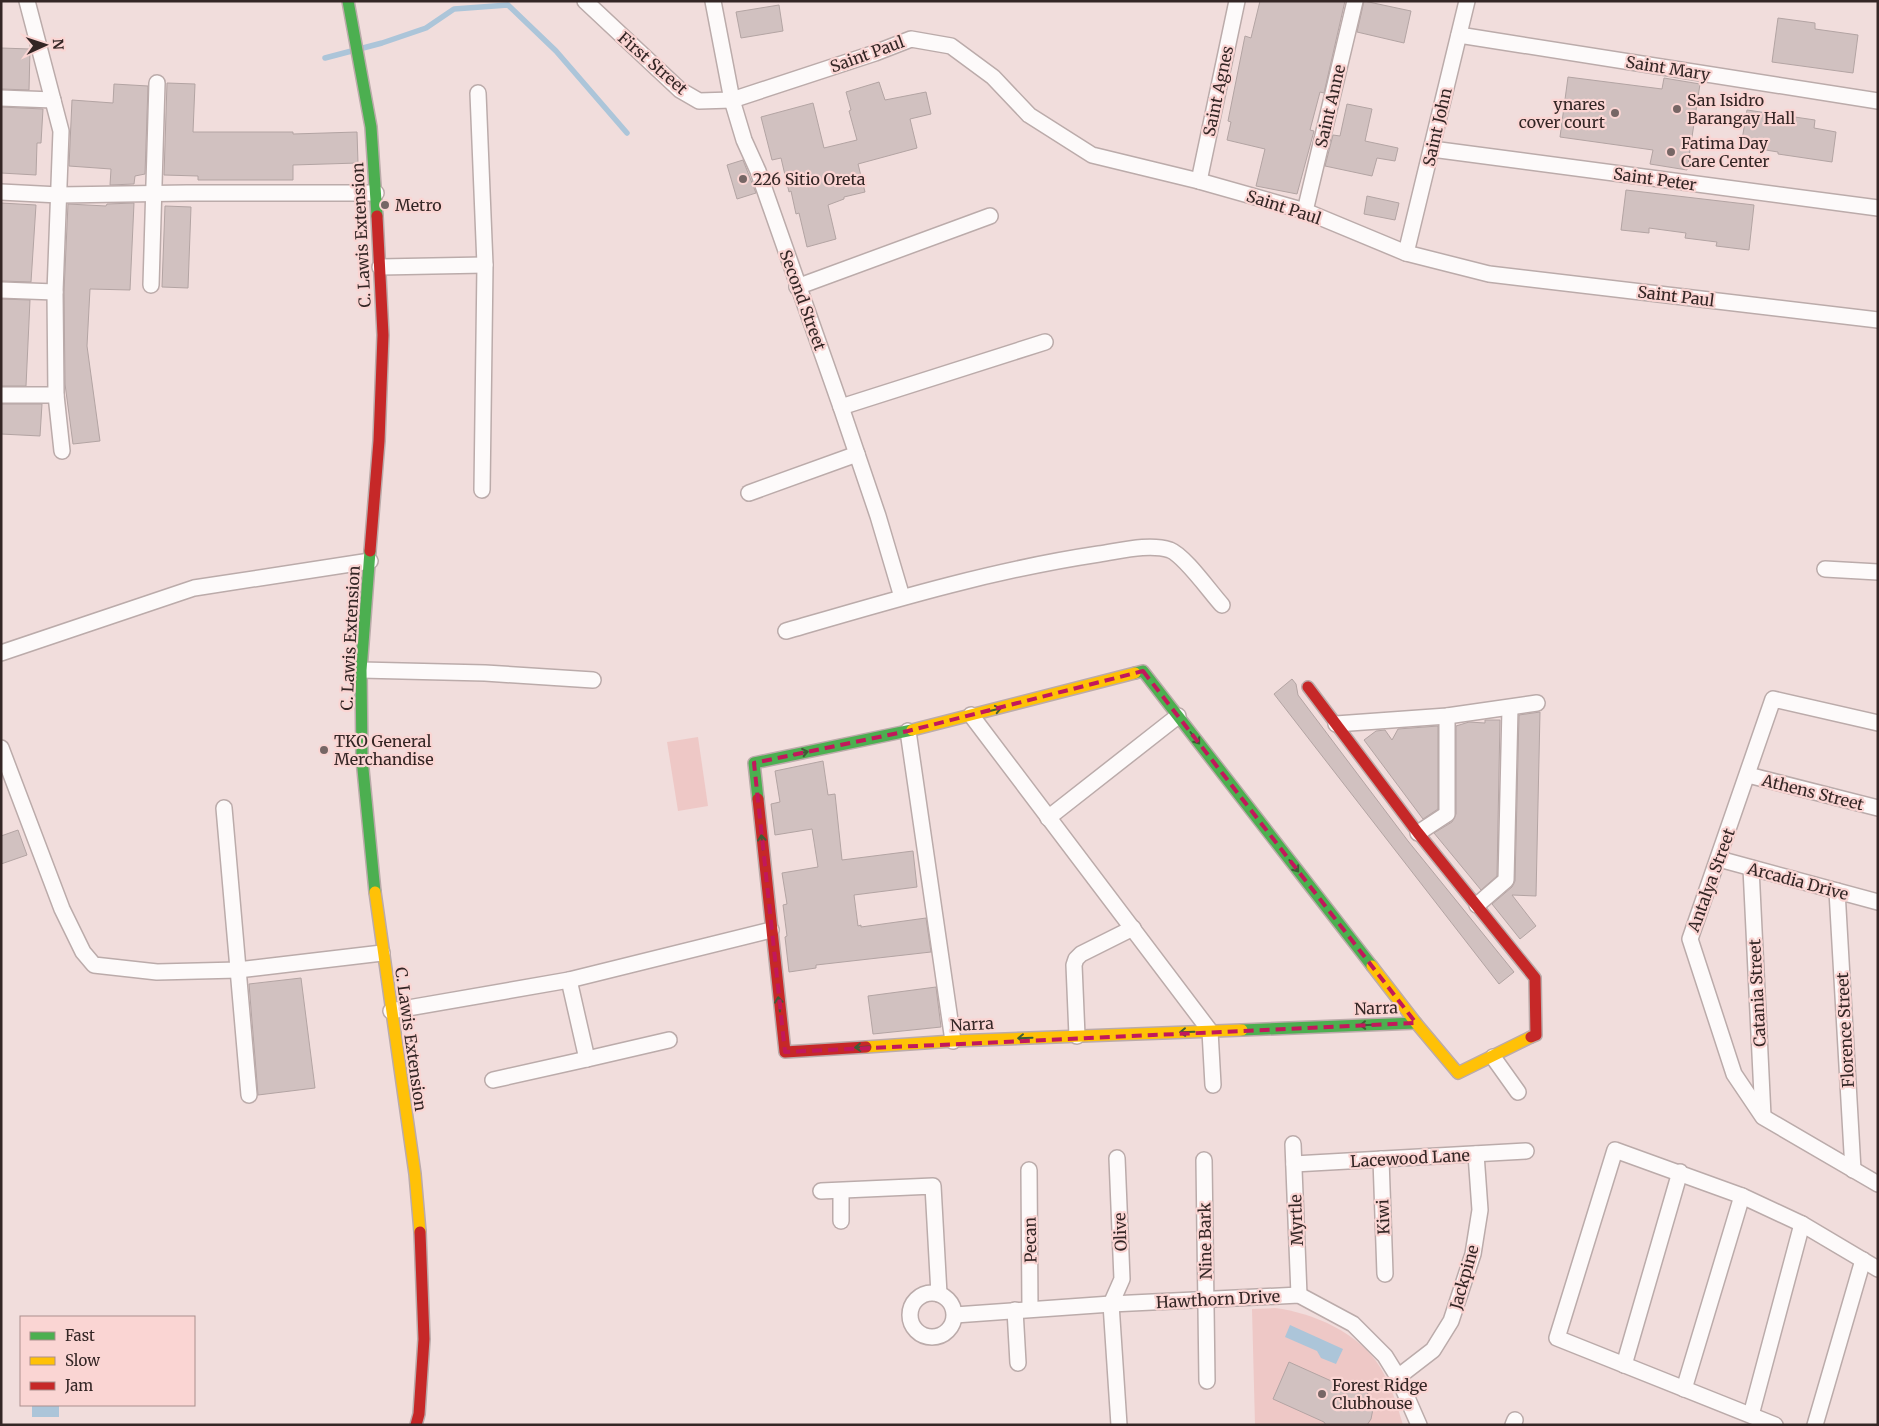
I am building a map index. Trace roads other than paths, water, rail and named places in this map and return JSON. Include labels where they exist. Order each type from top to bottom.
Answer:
[{"type":"street","points":[[27,1],[62,131],[55,292],[56,395],[62,451]]},
{"type":"street","name":"C. Lawis Extension","points":[[348,1],[371,127],[383,335],[379,441],[361,670],[362,759],[382,953],[415,1174],[422,1262],[424,1339],[419,1414],[416,1425]]},
{"type":"street","name":"First Street","points":[[585,1],[680,90],[699,101],[732,100]]},
{"type":"street","name":"Second Street","points":[[713,1],[732,100],[744,140],[758,171],[842,407],[902,597]]},
{"type":"street","name":"Saint Agnes","points":[[1199,181],[1237,1]]},
{"type":"street","name":"Saint Anne","points":[[1305,211],[1355,1]]},
{"type":"street","name":"Saint John","points":[[1406,253],[1467,1]]},
{"type":"street","name":"Saint Mary","points":[[1459,35],[1878,100]]},
{"type":"street","name":"Saint Paul","points":[[732,100],[874,54],[911,39],[951,46],[992,77],[1029,115],[1092,155],[1199,181],[1305,211],[1406,253],[1488,274],[1878,320]]},
{"type":"street","points":[[151,285],[157,83]]},
{"type":"street","points":[[478,93],[485,265],[482,490]]},
{"type":"street","points":[[1,98],[53,100]]},
{"type":"street","name":"Saint Peter","points":[[1432,149],[1878,208]]},
{"type":"street","points":[[1,192],[59,196],[376,193]]},
{"type":"street","points":[[798,287],[990,216]]},
{"type":"street","points":[[380,267],[485,265]]},
{"type":"street","points":[[1,290],[55,292]]},
{"type":"street","points":[[842,407],[1045,342]]},
{"type":"street","points":[[1,395],[56,395]]},
{"type":"street","points":[[749,493],[857,454]]},
{"type":"street","points":[[786,631],[930,589],[1068,559],[1149,548],[1171,551],[1182,558],[1222,605]]},
{"type":"street","points":[[1,653],[194,588],[370,561]]},
{"type":"street","points":[[1825,569],[1878,572]]},
{"type":"street","points":[[361,670],[594,680]]},
{"type":"street","name":"Narra","points":[[1143,672],[1416,1023],[954,1041],[785,1052],[754,763],[908,731],[1143,672]]},
{"type":"street","points":[[1308,687],[1418,833],[1535,978],[1536,1035],[1458,1074],[1416,1023]]},
{"type":"street","name":"Antalya Street","points":[[1878,723],[1773,699],[1690,940],[1734,1074],[1764,1117],[1878,1184]]},
{"type":"street","points":[[1336,724],[1447,716],[1537,703]]},
{"type":"street","points":[[1477,905],[1506,880],[1510,708]]},
{"type":"street","points":[[971,715],[1210,1031],[1213,1085]]},
{"type":"street","points":[[1048,818],[1178,716]]},
{"type":"street","points":[[1418,833],[1447,814],[1447,716]]},
{"type":"street","points":[[908,731],[954,1041]]},
{"type":"street","points":[[1,748],[62,909],[84,952],[94,965],[156,972],[238,970],[382,953]]},
{"type":"street","name":"Athens Street","points":[[1748,776],[1878,808]]},
{"type":"street","points":[[224,808],[248,1095]]},
{"type":"street","name":"Arcadia Drive","points":[[1719,859],[1878,902]]},
{"type":"street","name":"Catania Street","points":[[1751,868],[1764,1117]]},
{"type":"street","name":"Florence Street","points":[[1837,891],[1853,1170]]},
{"type":"street","points":[[1077,1036],[1074,962],[1081,954],[1133,928]]},
{"type":"street","points":[[391,1012],[569,980],[771,930]]},
{"type":"street","points":[[569,980],[587,1059]]},
{"type":"street","points":[[493,1080],[669,1040]]},
{"type":"street","points":[[1493,1057],[1518,1092]]},
{"type":"street","name":"Myrtle","points":[[1293,1144],[1299,1295]]},
{"type":"street","points":[[1775,1425],[1557,1338],[1615,1150],[1742,1196],[1802,1224],[1878,1269]]},
{"type":"street","name":"Lacewood Lane","points":[[1294,1164],[1526,1152]]},
{"type":"street","name":"Jackpine","points":[[1398,1378],[1433,1350],[1451,1320],[1473,1254],[1480,1210],[1476,1154]]},
{"type":"street","name":"Olive","points":[[1112,1304],[1122,1279],[1117,1158]]},
{"type":"street","name":"Kiwi","points":[[1381,1159],[1385,1274]]},
{"type":"street","name":"Nine Bark","points":[[1204,1160],[1207,1381]]},
{"type":"street","name":"Pecan","points":[[1029,1170],[1030,1309]]},
{"type":"street","points":[[1624,1365],[1680,1172]]},
{"type":"street","points":[[821,1191],[933,1186],[939,1294]]},
{"type":"street","points":[[840,1191],[842,1221]]},
{"type":"street","points":[[1684,1389],[1742,1196]]},
{"type":"street","points":[[1751,1415],[1802,1224]]},
{"type":"street","points":[[1815,1425],[1863,1260]]},
{"type":"street","points":[[939,1294],[947,1298],[952,1306],[953,1323],[948,1331],[941,1336],[933,1338],[917,1332],[912,1325],[910,1316],[916,1300],[923,1295],[939,1294]]},
{"type":"street","name":"Hawthorn Drive","points":[[954,1315],[1112,1304],[1299,1295],[1353,1324],[1385,1356],[1398,1378],[1418,1425]]},
{"type":"street","points":[[1112,1304],[1119,1425]]},
{"type":"street","points":[[1015,1310],[1018,1363]]},
{"type":"water","points":[[1290,1325],[1343,1349],[1336,1364],[1321,1358],[1317,1351],[1285,1337]]},
{"type":"water","points":[[32,1406],[59,1406],[59,1417],[32,1417]]},
{"type":"waterway","points":[[325,58],[382,43],[426,28],[454,9],[508,5],[556,51],[627,133]]},
{"type":"place","name":"San Isidro Barangay Hall","points":[[1677,109]]},
{"type":"place","name":"ynares cover court","points":[[1615,113]]},
{"type":"place","name":"Fatima Day Care Center","points":[[1671,152]]},
{"type":"place","name":"226 Sitio Oreta","points":[[743,179]]},
{"type":"place","name":"Metro","points":[[385,205]]},
{"type":"place","name":"TKO General Merchandise","points":[[324,750]]},
{"type":"place","name":"Forest Ridge Clubhouse","points":[[1322,1394]]}]
